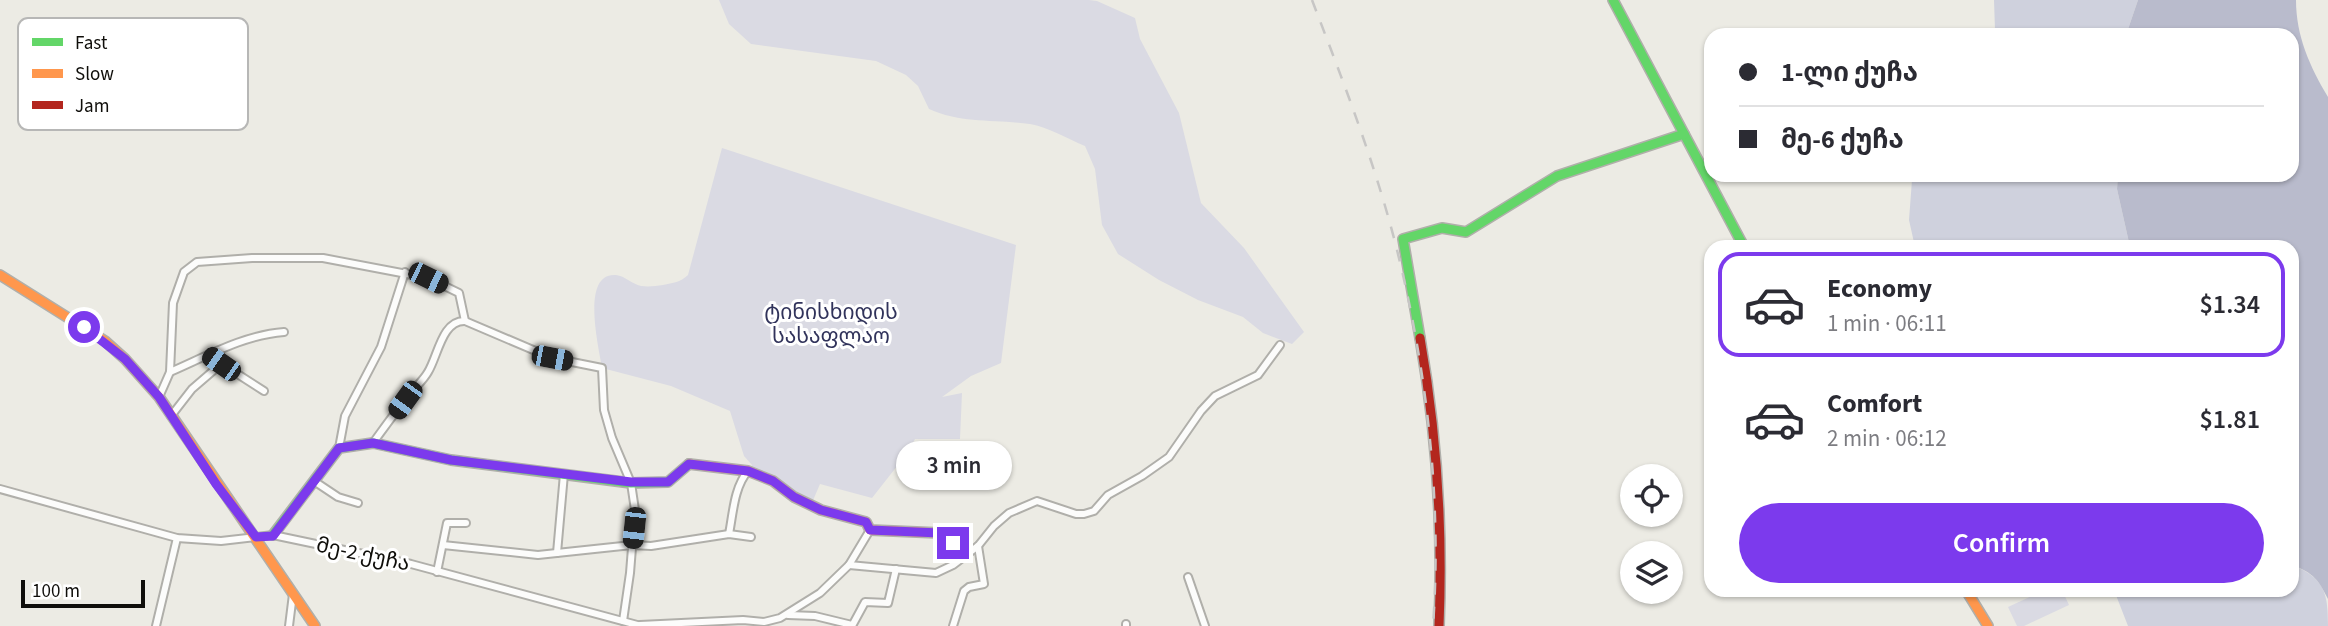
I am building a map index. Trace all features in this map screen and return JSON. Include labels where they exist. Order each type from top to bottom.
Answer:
[{"type":"street","points":[[1613,0],[1704,172]]},
{"type":"street","points":[[1439,626],[1442,586],[1441,529],[1434,440],[1421,335],[1404,239],[1442,228],[1465,232],[1557,176],[1684,134]]},
{"type":"street","points":[[1709,182],[1740,240]]},
{"type":"street","points":[[159,397],[170,372],[173,303],[184,272],[197,262],[252,258],[323,258],[405,272],[428,278],[459,293],[465,321]]},
{"type":"street","points":[[273,536],[339,448],[345,416],[381,347],[405,272]]},
{"type":"street","points":[[0,275],[105,341],[125,359],[159,397],[315,626]]},
{"type":"street","points":[[373,443],[428,373],[453,323],[465,321],[552,358],[603,368],[604,410],[612,438],[631,482],[635,510],[623,621]]},
{"type":"street","points":[[170,372],[248,339],[284,332]]},
{"type":"street","points":[[849,565],[936,573],[953,565],[978,546],[1009,513],[1037,501],[1076,514],[1094,510],[1108,495],[1142,477],[1168,457],[1215,396],[1258,375],[1280,345]]},
{"type":"street","points":[[208,355],[264,391]]},
{"type":"street","points":[[171,416],[192,389],[221,364]]},
{"type":"street","points":[[339,448],[373,443],[451,460],[631,482],[668,482],[689,464],[748,471],[773,481],[794,497],[821,510],[866,522],[870,530]]},
{"type":"street","points":[[729,534],[738,490],[748,471]]},
{"type":"street","points":[[557,553],[564,474]]},
{"type":"street","points":[[314,481],[338,497],[358,503]]},
{"type":"street","name":"მე-2 ქუჩა","points":[[0,489],[177,538],[221,541],[273,536],[411,564],[641,626],[764,622]]},
{"type":"street","points":[[437,572],[447,523],[466,523]]},
{"type":"street","points":[[870,530],[940,533],[967,554]]},
{"type":"street","points":[[764,622],[780,618],[820,593],[849,565],[870,530]]},
{"type":"street","points":[[443,545],[538,555],[632,545],[651,546],[729,534],[751,537]]},
{"type":"street","points":[[156,626],[177,538]]},
{"type":"street","points":[[953,626],[964,591],[984,584],[978,546]]},
{"type":"street","points":[[786,614],[815,616],[852,625],[865,602],[888,603],[896,569]]},
{"type":"street","points":[[1188,577],[1205,626]]},
{"type":"street","points":[[289,626],[293,594]]},
{"type":"street","points":[[1970,597],[1988,626]]},
{"type":"street","points":[[764,622],[771,626]]},
{"type":"green space","points":[[719,0],[1089,0],[1135,18],[1140,39],[1179,113],[1201,203],[1244,248],[1304,332],[1292,344],[1263,333],[1243,317],[1198,300],[1159,280],[1118,254],[1102,225],[1095,169],[1085,146],[1037,126],[941,114],[929,109],[918,86],[906,75],[876,61],[751,44],[729,24]]},
{"type":"green space","name":"ტინისხიდის სასაფლაო","points":[[722,148],[1016,245],[1001,363],[971,376],[942,397],[962,393],[960,439],[915,439],[872,498],[820,484],[811,505],[748,471],[752,465],[744,456],[730,411],[671,386],[602,368],[594,313],[598,285],[605,277],[616,275],[647,286],[673,283],[688,275]]},
{"type":"green space","points":[[2030,597],[2065,597],[2069,605],[2024,626],[2017,626],[2008,607]]},
{"type":"shaded area","points":[[1994,0],[2138,0],[2128,28],[1995,28]]},
{"type":"shaded area","points":[[1912,182],[2118,182],[2128,240],[1913,240],[1909,220]]},
{"type":"shaded area","points":[[2299,568],[2318,582],[2327,605],[2328,626],[2128,626],[2117,597],[2299,597]]},
{"type":"water","points":[[2138,0],[2296,0],[2299,28],[2128,28]]},
{"type":"water","points":[[2299,30],[2305,51],[2328,97],[2328,599],[2315,578],[2299,568],[2299,240],[2128,240],[2118,182],[2299,182]]},
{"type":"railway","points":[[1312,0],[1358,122],[1396,246],[1407,292],[1430,435],[1435,531],[1433,626]]},
{"type":"traffic: fast","points":[[1613,0],[1704,172]]},
{"type":"traffic: fast","points":[[1420,338],[1403,239],[1442,228],[1466,232],[1557,176],[1684,134]]},
{"type":"traffic: fast","points":[[1710,182],[1740,240]]},
{"type":"traffic: fast","points":[[273,535],[339,448],[373,443],[451,460],[631,483],[668,482],[689,464]]},
{"type":"traffic: slow","points":[[0,275],[105,341],[125,359],[159,397],[315,626]]},
{"type":"traffic: slow","points":[[689,464],[748,471],[773,481],[794,497],[821,510],[866,522],[870,530],[940,533],[967,554]]},
{"type":"traffic: slow","points":[[1970,597],[1988,626]]},
{"type":"traffic: jam","points":[[1420,338],[1431,410],[1437,482],[1439,626]]},
{"type":"route","points":[[84,327],[125,359],[159,397],[216,484],[256,537],[273,536],[339,448],[373,443],[451,460],[631,482],[668,482],[689,464],[748,471],[773,481],[794,497],[821,510],[866,522],[870,530],[940,533],[953,543]]}]
